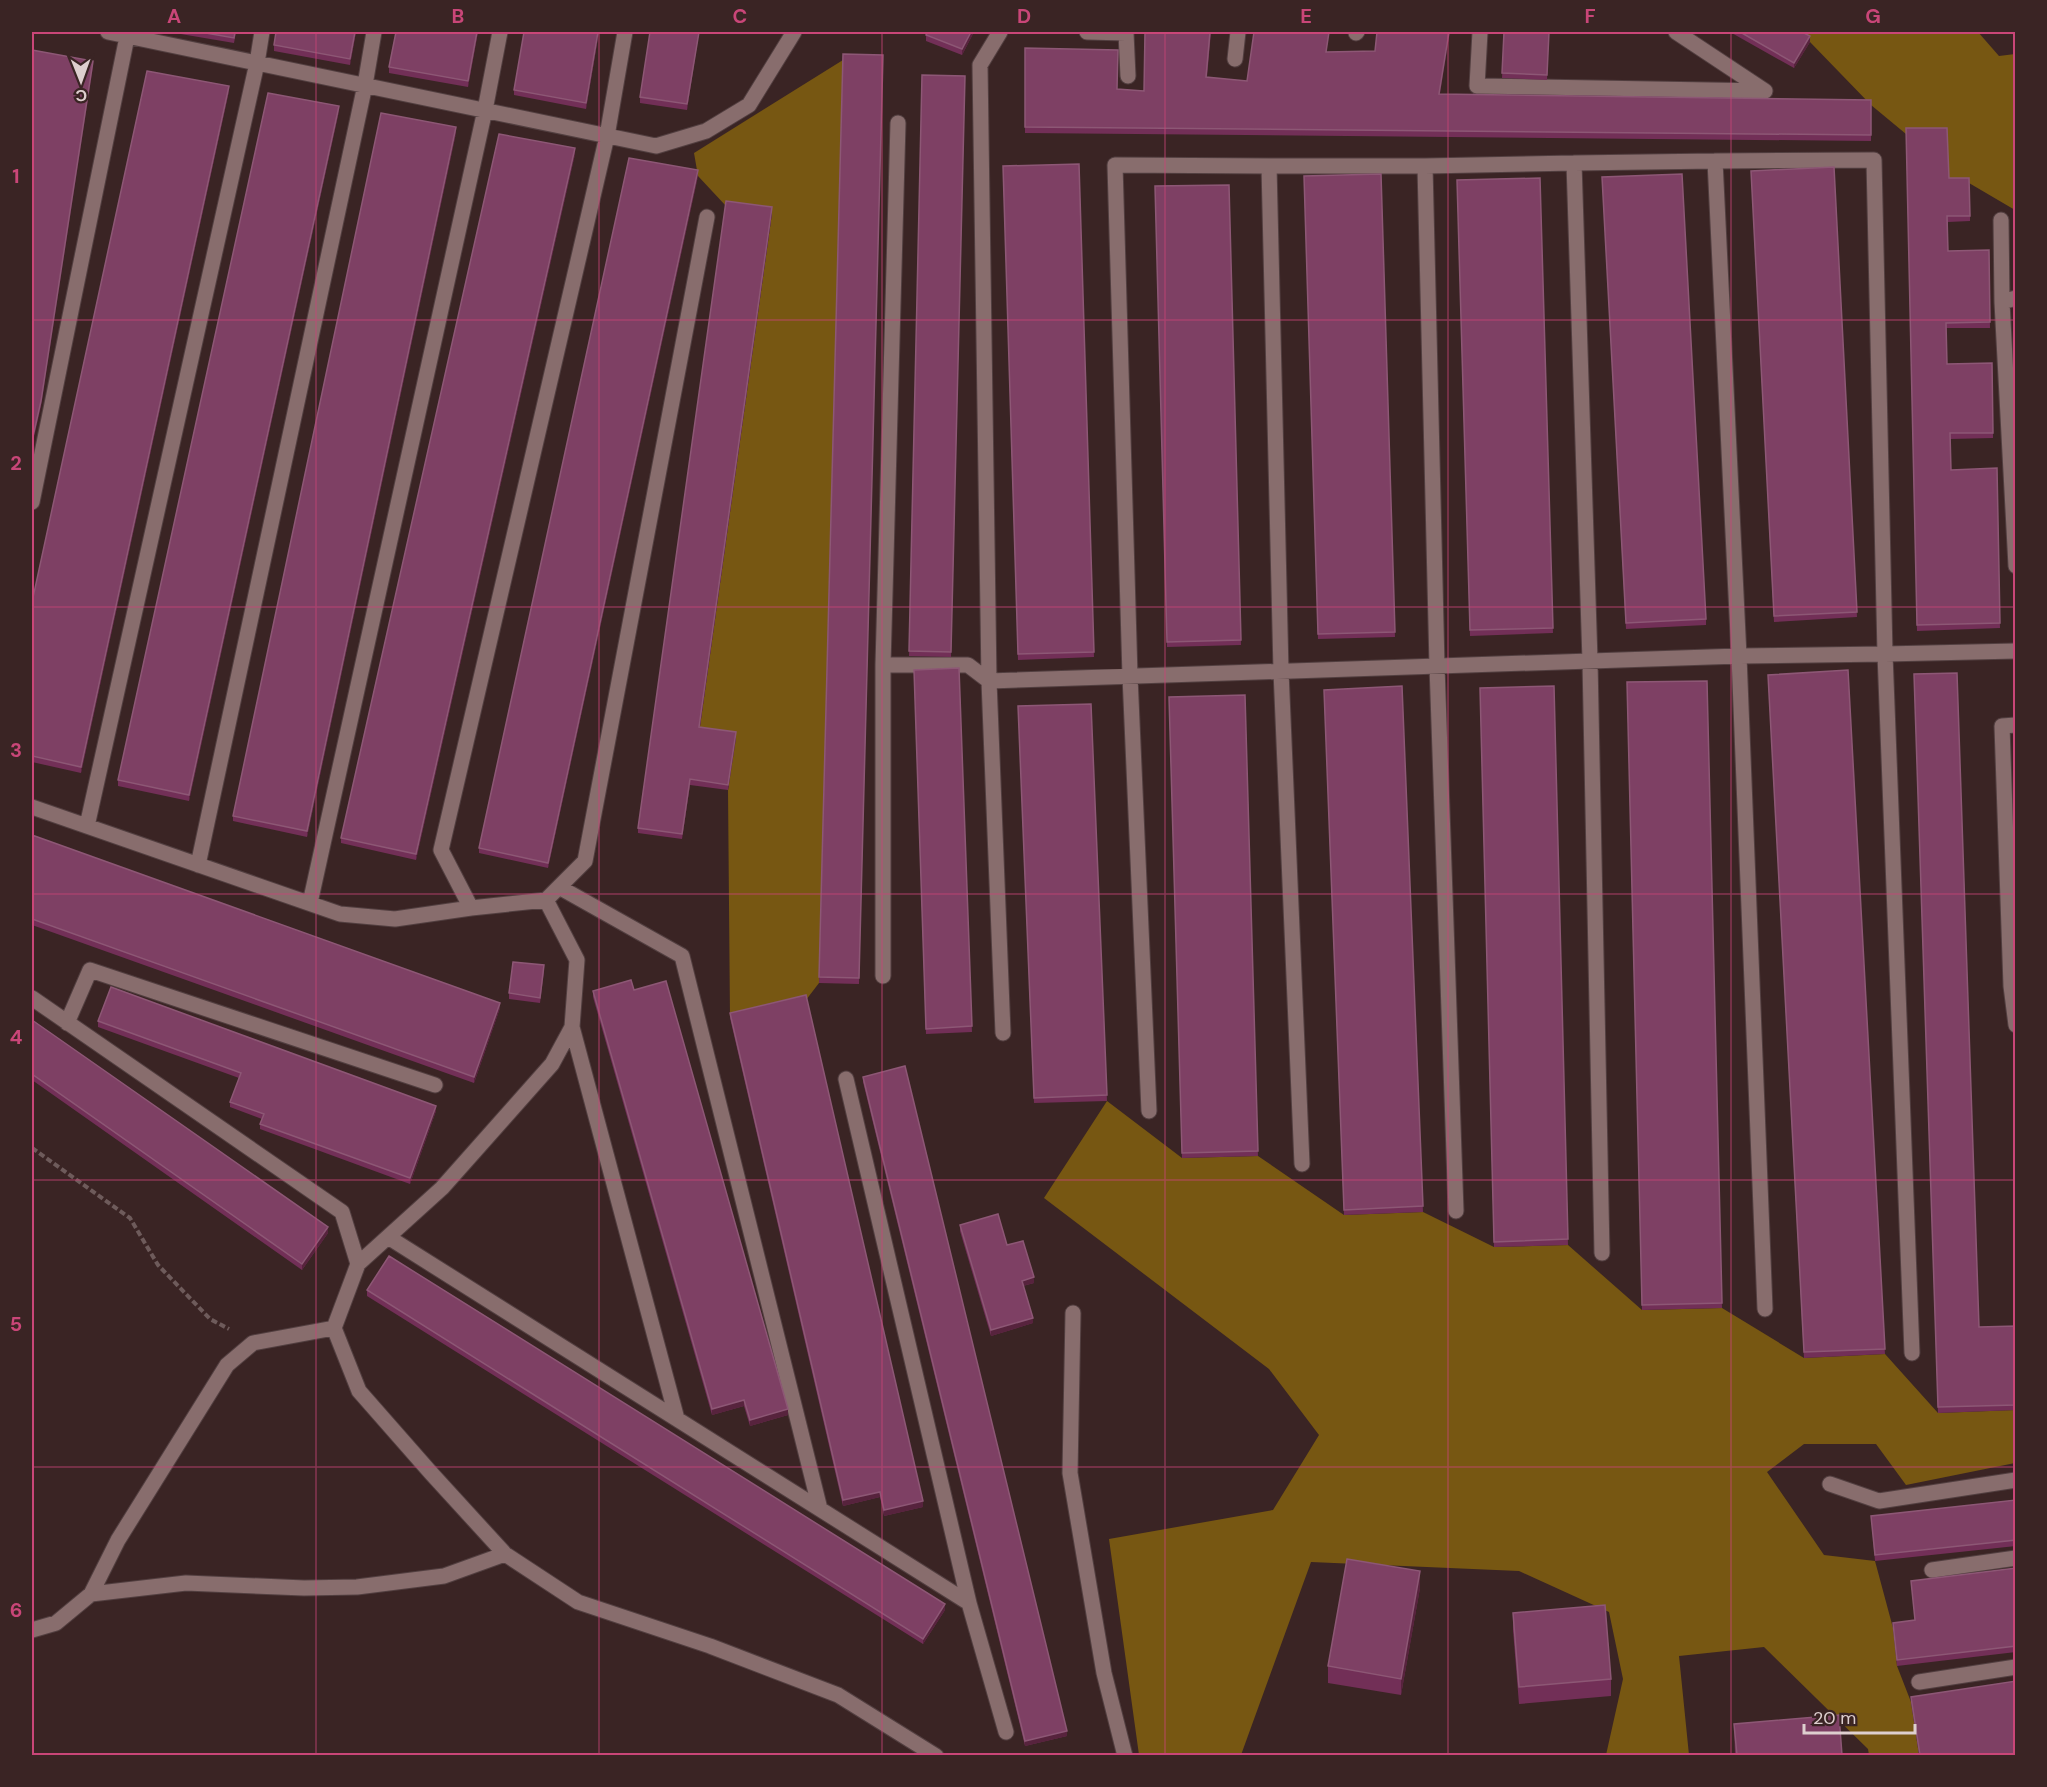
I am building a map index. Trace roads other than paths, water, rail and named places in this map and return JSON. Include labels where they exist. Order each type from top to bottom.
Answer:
[{"type":"lane","points":[[108,32],[128,34],[656,146],[706,131],[749,105],[794,32]]},
{"type":"lane","points":[[87,826],[262,32]]},
{"type":"lane","points":[[198,865],[365,85],[374,32]]},
{"type":"lane","points":[[310,903],[485,110],[500,32]]},
{"type":"lane","points":[[471,908],[441,850],[608,136],[625,32]]},
{"type":"lane","points":[[994,32],[980,65],[989,681],[1003,1033]]},
{"type":"lane","points":[[980,65],[1000,32]]},
{"type":"lane","points":[[1087,32],[1126,32],[1128,76]]},
{"type":"lane","points":[[1235,59],[1238,32]]},
{"type":"lane","points":[[1480,32],[1477,86],[1765,91],[1676,32]]},
{"type":"lane","points":[[32,502],[128,34]]},
{"type":"lane","points":[[883,976],[883,665],[898,123]]},
{"type":"lane","points":[[1149,1111],[1130,676],[1115,165],[1425,166],[1874,160],[1885,654],[1912,1353]]},
{"type":"lane","points":[[1715,161],[1739,656],[1766,1309]]},
{"type":"lane","points":[[1574,163],[1590,661],[1602,1253]]},
{"type":"lane","points":[[1269,166],[1281,671],[1302,1164]]},
{"type":"lane","points":[[1425,166],[1437,666],[1456,1211]]},
{"type":"lane","points":[[32,807],[340,914],[395,919],[546,900],[585,861],[707,217]]},
{"type":"lane","points":[[2001,220],[2009,300],[2016,566]]},
{"type":"lane","points":[[883,665],[968,665],[989,681],[1739,656],[2016,651]]},
{"type":"lane","points":[[2016,725],[2002,726],[2011,848],[2013,985],[2016,1025]]},
{"type":"lane","points":[[559,887],[682,956],[820,1509]]},
{"type":"lane","points":[[546,900],[577,960],[572,1027],[677,1419]]},
{"type":"lane","points":[[67,1023],[90,970],[435,1085]]},
{"type":"lane","points":[[32,998],[342,1212],[358,1264]]},
{"type":"lane","points":[[572,1027],[552,1064],[442,1188],[358,1264],[334,1328],[359,1391],[430,1473],[505,1554],[578,1602],[710,1646],[838,1695],[936,1755]]},
{"type":"lane","points":[[846,1079],[969,1603],[1006,1732]]},
{"type":"lane","points":[[388,1237],[969,1603]]},
{"type":"lane","points":[[1073,1313],[1070,1473],[1104,1672],[1125,1755]]},
{"type":"lane","points":[[32,1630],[56,1623],[91,1594],[118,1540],[227,1365],[253,1343],[334,1328]]},
{"type":"lane","points":[[1830,1484],[1879,1501],[2016,1480]]},
{"type":"lane","points":[[91,1594],[186,1583],[304,1588],[357,1587],[444,1576],[505,1554]]},
{"type":"lane","points":[[1932,1570],[2016,1558]]},
{"type":"lane","points":[[1919,1682],[2016,1667]]}]
